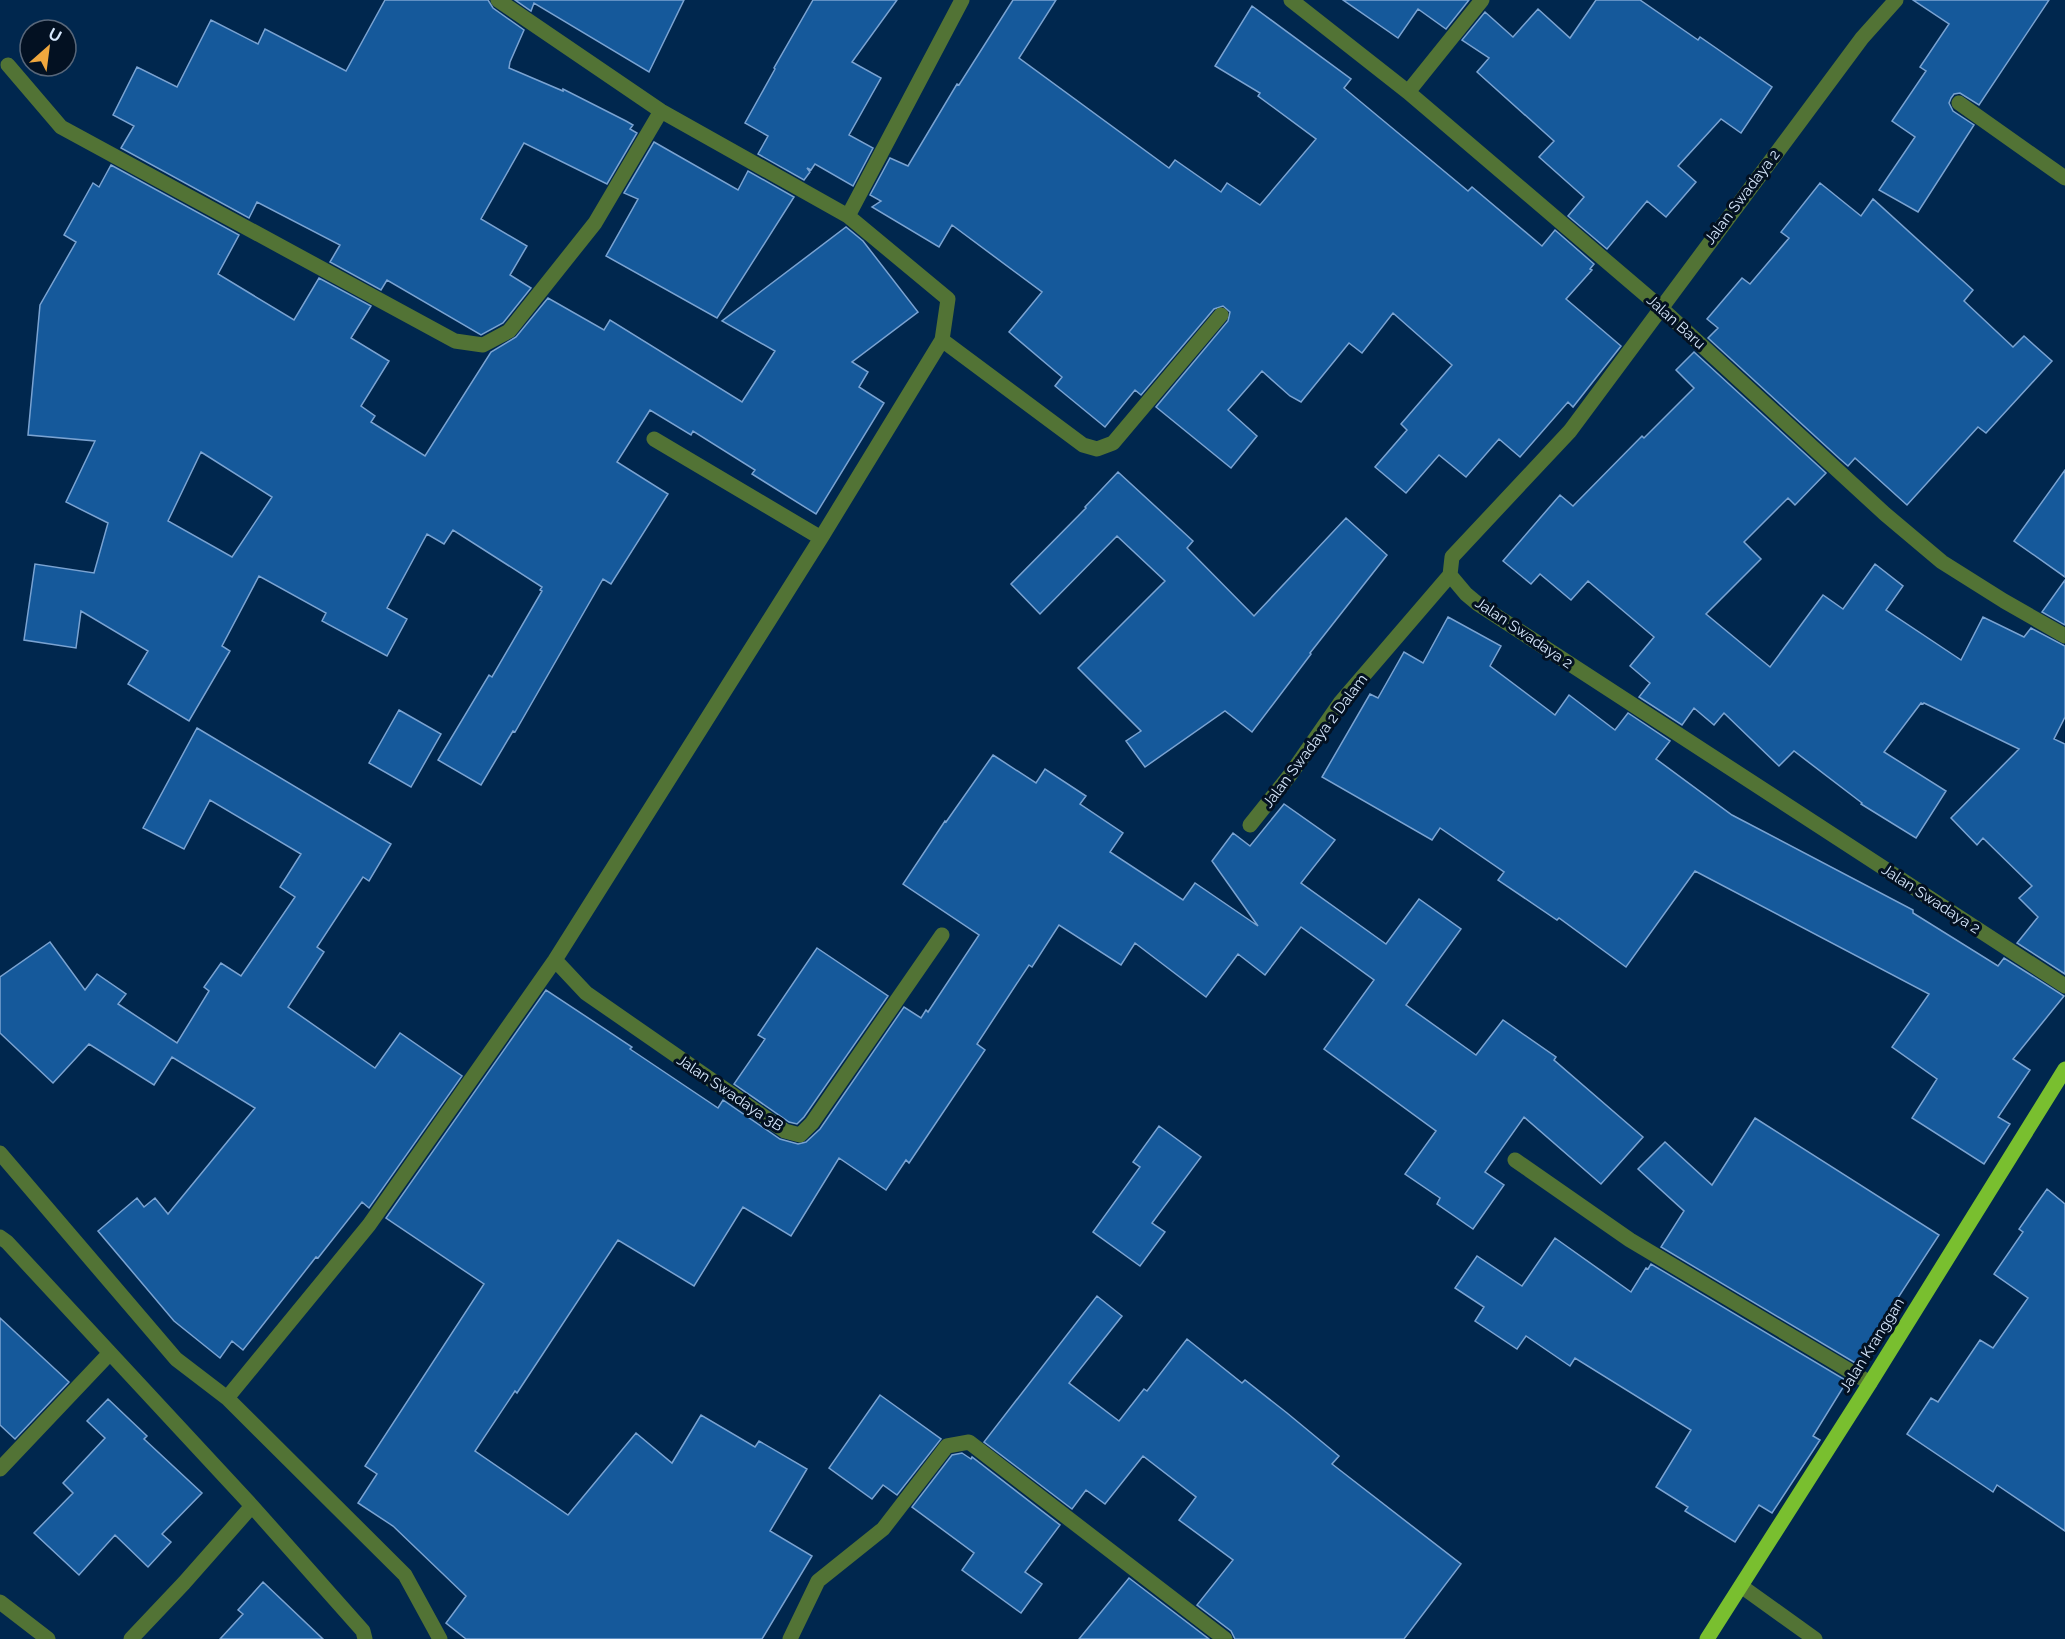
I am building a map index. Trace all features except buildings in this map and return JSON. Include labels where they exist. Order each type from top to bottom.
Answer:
[{"type":"main road","name":"Jalan Kranggan","points":[[1707,1639],[2063,1078]]},
{"type":"street","points":[[227,1398],[369,1225],[555,960],[942,340],[948,299],[848,216],[661,111],[498,0]]},
{"type":"street","points":[[848,216],[962,0]]},
{"type":"street","name":"Jalan Baru","points":[[1291,0],[1408,92],[1660,307],[1886,514],[1942,562],[2065,636]]},
{"type":"street","points":[[1408,92],[1482,0]]},
{"type":"street","name":"Jalan Swadaya 2","points":[[1896,0],[1862,38],[1570,430],[1452,557],[1450,575],[1478,604],[2065,986]]},
{"type":"street","points":[[8,65],[61,127],[455,341],[483,345],[509,331],[595,223],[661,111]]},
{"type":"street","points":[[1959,103],[2065,178]]},
{"type":"street","points":[[942,340],[1083,446],[1097,449],[1113,443],[1221,315]]},
{"type":"street","points":[[654,439],[820,538]]},
{"type":"street","name":"Jalan Swadaya 2 Dalam","points":[[1250,825],[1290,775],[1340,703],[1450,575]]},
{"type":"street","name":"Jalan Swadaya 3B","points":[[555,960],[586,993],[785,1131],[800,1135],[812,1123],[942,935]]},
{"type":"street","points":[[0,1153],[176,1359],[227,1398],[405,1575],[440,1639]]},
{"type":"street","points":[[1515,1160],[1630,1240],[1870,1383]]},
{"type":"street","points":[[0,1237],[252,1506],[363,1631],[365,1639]]},
{"type":"street","points":[[0,1469],[109,1354]]},
{"type":"street","points":[[790,1639],[818,1581],[883,1529],[947,1446],[969,1442],[1225,1639]]},
{"type":"street","points":[[131,1639],[252,1506]]},
{"type":"street","points":[[1741,1586],[1815,1639]]},
{"type":"street","points":[[0,1602],[48,1639]]}]
